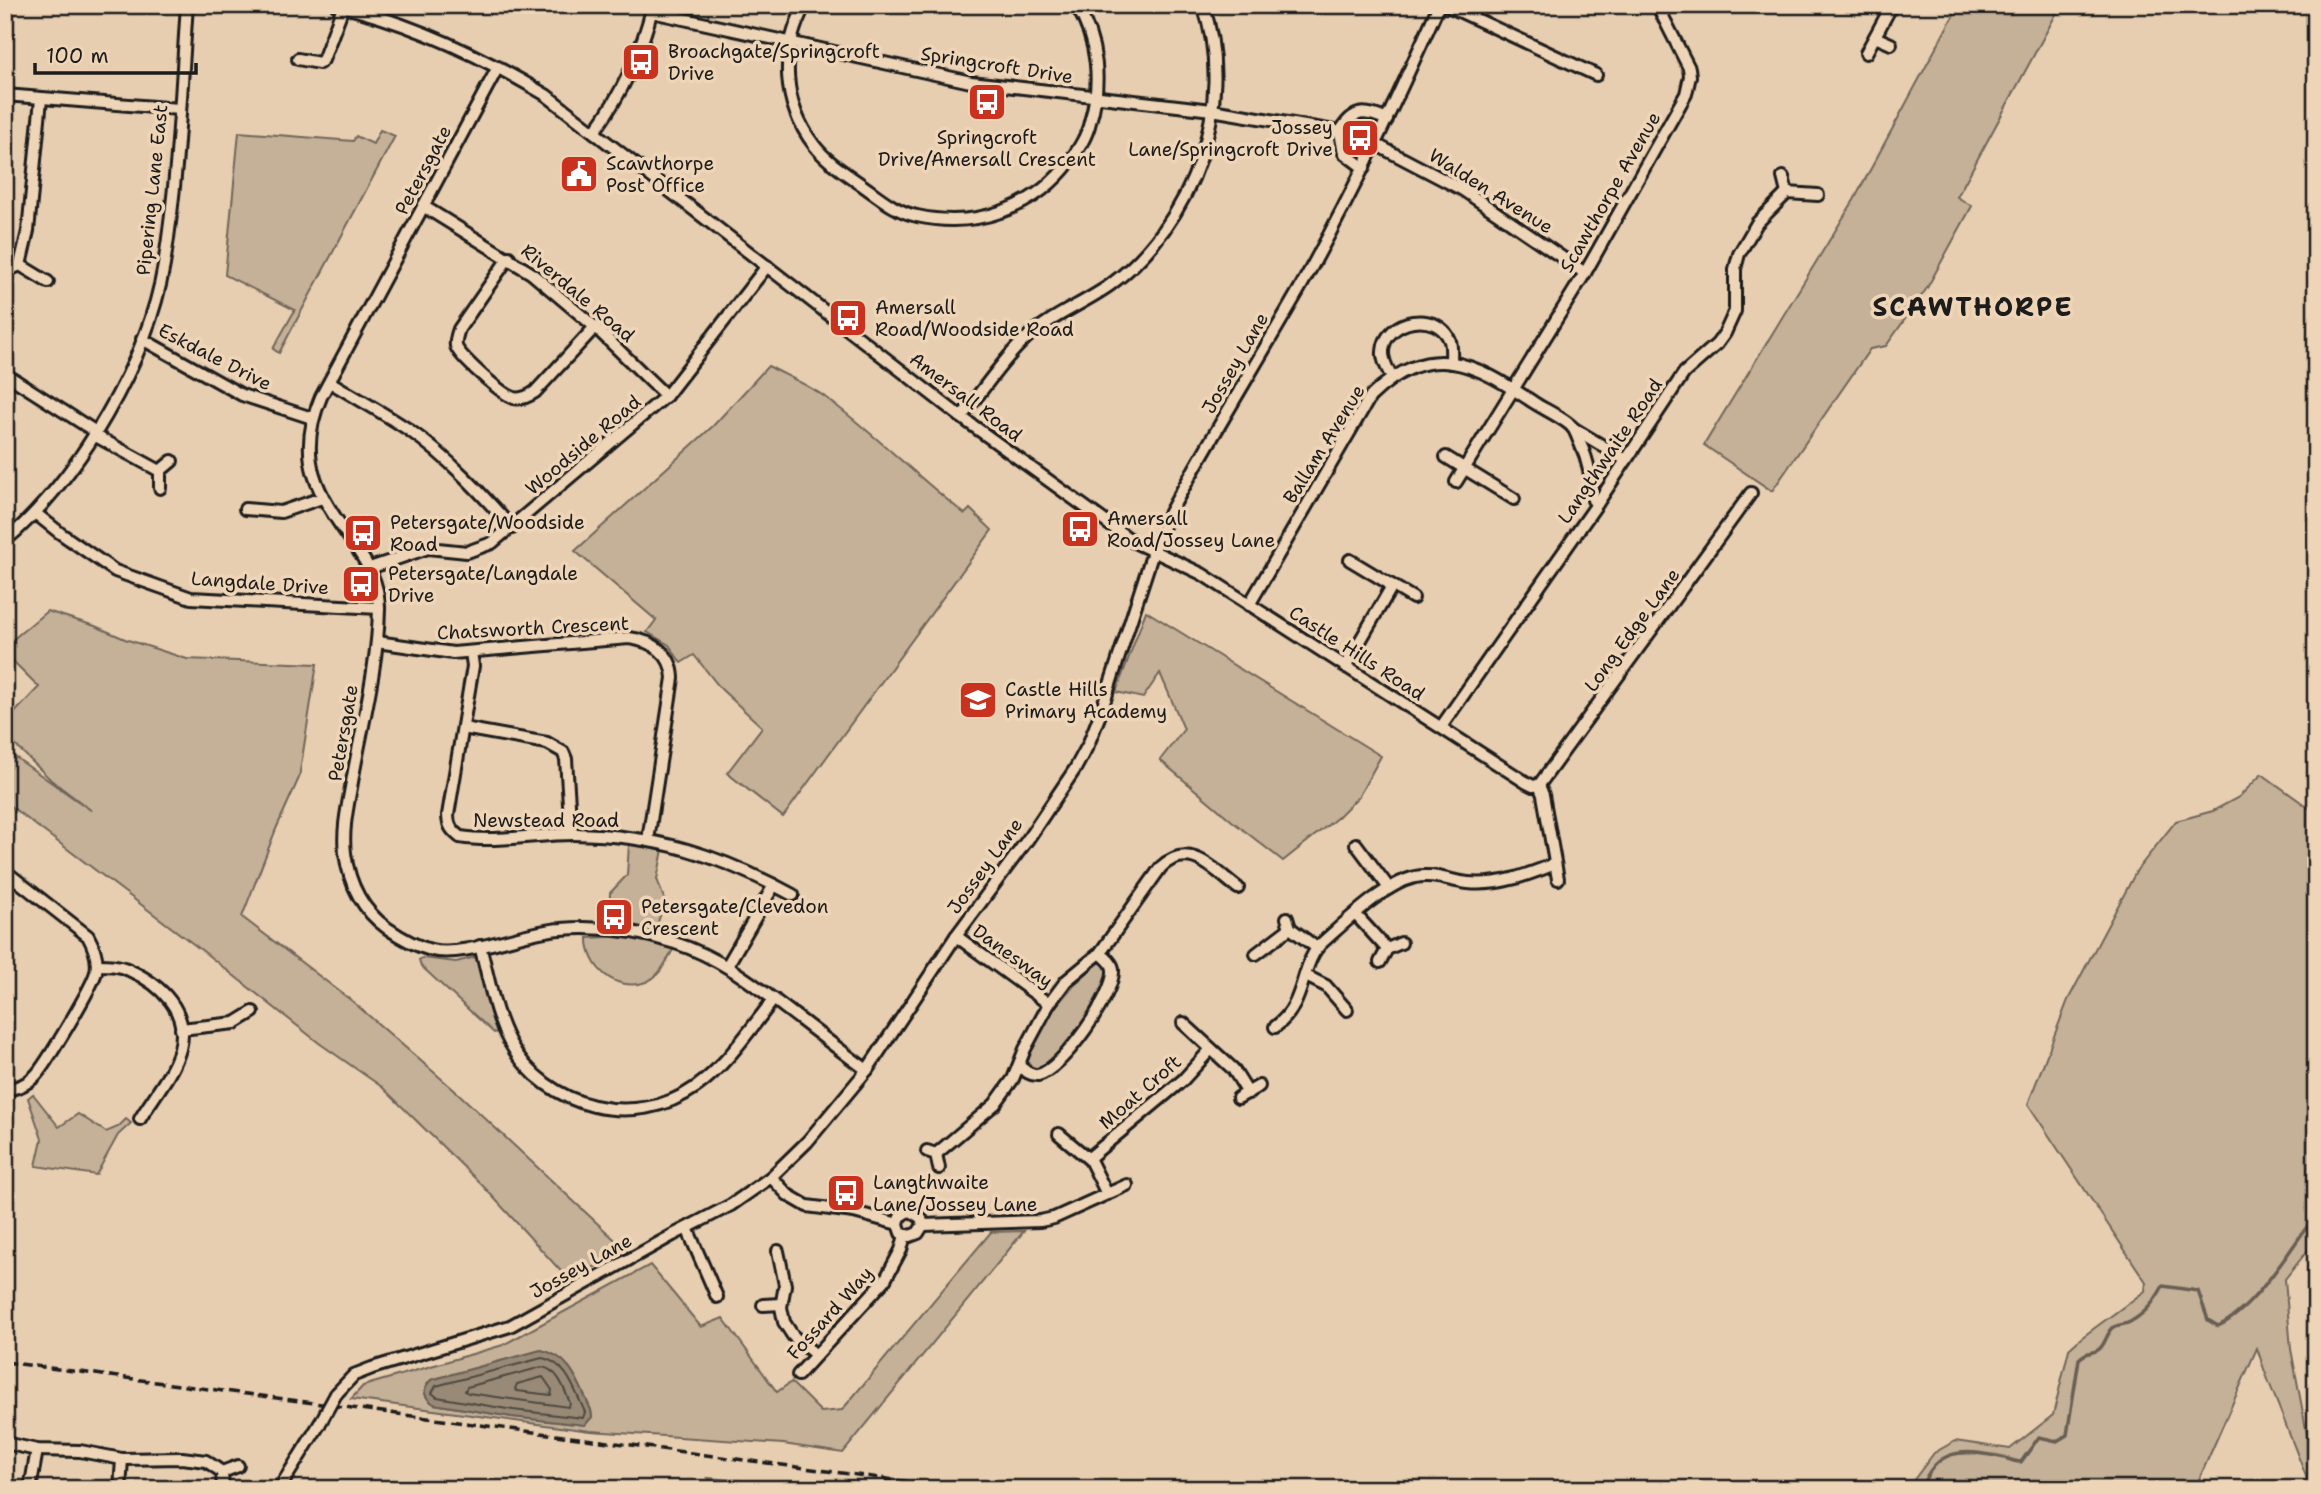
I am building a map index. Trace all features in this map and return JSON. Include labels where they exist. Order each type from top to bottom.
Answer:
[{"type":"street","name":"Pipering Lane East","points":[[5,541],[35,513],[64,479],[95,433],[126,378],[150,319],[164,265],[175,167],[187,5]]},
{"type":"street","points":[[805,5],[797,19],[790,42],[787,67],[793,107],[814,146],[882,200],[916,216],[957,221],[976,219],[1014,208],[1033,198],[1059,175],[1082,144],[1089,128],[1098,79],[1094,50],[1086,23],[1076,5]]},
{"type":"street","points":[[961,417],[1021,343],[1037,330],[1111,285],[1147,253],[1181,206],[1193,182],[1208,136],[1212,110],[1214,71],[1204,7],[1219,5]]},
{"type":"street","name":"Jossey Lane","points":[[279,1489],[336,1394],[354,1376],[372,1368],[510,1326],[731,1205],[771,1177],[807,1142],[867,1070],[956,936],[1028,839],[1088,745],[1114,676],[1153,552],[1169,514],[1301,286],[1364,168],[1439,5]]},
{"type":"street","points":[[1446,5],[1596,75]]},
{"type":"street","name":"Scawthorpe Avenue","points":[[1455,482],[1585,273],[1689,85],[1689,68],[1657,5]]},
{"type":"street","points":[[1866,53],[1892,5]]},
{"type":"street","points":[[298,59],[319,63],[323,60],[340,6]]},
{"type":"street","name":"Amersall Road","points":[[340,6],[438,38],[498,67],[546,95],[961,417],[1132,541],[1153,552]]},
{"type":"street","points":[[594,132],[614,105],[629,74],[652,9]]},
{"type":"street","name":"Springcroft Drive","points":[[652,9],[971,82],[1212,110],[1340,132]]},
{"type":"street","points":[[1875,37],[1891,44]]},
{"type":"street","name":"Petersgate","points":[[498,67],[312,418],[309,436],[314,479],[322,498],[370,568],[376,583],[379,608],[377,642],[344,829],[347,866],[356,894],[378,922],[411,943],[432,950],[449,951],[480,946],[530,933],[561,929],[617,930],[675,943],[727,967],[867,1070]]},
{"type":"street","points":[[5,95],[179,109]]},
{"type":"street","points":[[20,265],[28,231],[41,99]]},
{"type":"street","points":[[1364,168],[1345,153],[1340,132],[1352,116],[1360,113],[1369,113],[1387,120]]},
{"type":"street","name":"Walden Avenue","points":[[1375,144],[1463,190],[1585,273]]},
{"type":"street","points":[[1783,177],[1787,193],[1818,195]]},
{"type":"street","name":"Langthwaite Road","points":[[1441,727],[1597,504],[1684,373],[1717,344],[1725,333],[1734,311],[1735,269],[1739,254],[1756,223],[1787,193]]},
{"type":"street","name":"Riverdale Road","points":[[423,206],[531,273],[595,327],[666,396]]},
{"type":"street","points":[[509,257],[459,329],[456,338],[456,345],[462,357],[507,395],[520,398],[535,392],[595,327]]},
{"type":"street","points":[[9,270],[20,265]]},
{"type":"street","points":[[20,265],[48,282]]},
{"type":"street","name":"Woodside Road","points":[[370,568],[428,548],[467,552],[492,542],[512,528],[666,396],[767,267]]},
{"type":"street","name":"Ballam Avenue","points":[[1392,378],[1383,356],[1385,341],[1399,327],[1413,321],[1429,323],[1442,330],[1450,342],[1451,363]]},
{"type":"street","name":"Eskdale Drive","points":[[142,339],[242,395],[312,418]]},
{"type":"street","name":"Ballam Avenue","points":[[1249,605],[1370,397],[1403,371],[1438,363],[1471,366],[1513,388],[1626,460]]},
{"type":"street","points":[[10,377],[95,433],[160,471]]},
{"type":"street","points":[[330,382],[410,430],[430,446],[461,474],[512,528]]},
{"type":"street","points":[[1573,428],[1591,469],[1593,500],[1597,504]]},
{"type":"street","points":[[1446,457],[1514,499]]},
{"type":"street","points":[[160,471],[172,461]]},
{"type":"street","points":[[160,471],[160,488]]},
{"type":"street","name":"Long Edge Lane","points":[[1539,785],[1545,781],[1751,493]]},
{"type":"street","points":[[245,509],[281,512],[322,498]]},
{"type":"street","name":"Langdale Drive","points":[[35,513],[115,571],[191,598],[379,608]]},
{"type":"street","name":"Castle Hills Road","points":[[1153,552],[1202,574],[1527,783],[1539,785]]},
{"type":"street","points":[[1350,560],[1413,598]]},
{"type":"street","points":[[1345,667],[1392,586]]},
{"type":"street","name":"Chatsworth Crescent","points":[[377,642],[453,653],[629,638],[643,640],[657,647],[673,668],[673,678],[648,840]]},
{"type":"street","name":"Newstead Road","points":[[471,652],[472,666],[448,814],[448,824],[452,831],[467,839],[571,834],[648,840],[732,864],[793,895]]},
{"type":"street","points":[[463,729],[547,744],[563,752],[566,760],[571,834]]},
{"type":"street","points":[[1539,785],[1558,878]]},
{"type":"street","points":[[1356,844],[1389,888]]},
{"type":"street","name":"Danesway","points":[[939,1168],[931,1153],[995,1104],[1013,1079],[1030,1038],[1049,1004],[1066,981],[1100,953],[1161,867],[1176,856],[1191,856],[1202,860],[1238,888]]},
{"type":"street","points":[[1275,1027],[1293,1011],[1317,948],[1389,888],[1416,877],[1430,876],[1468,883],[1490,883],[1517,878],[1556,864]]},
{"type":"street","points":[[5,871],[88,936],[93,945],[97,965],[93,983],[40,1071],[23,1085],[5,1088]]},
{"type":"street","points":[[727,967],[774,885]]},
{"type":"street","points":[[1356,915],[1387,949]]},
{"type":"street","points":[[1256,954],[1289,923],[1317,948]]},
{"type":"street","name":"Danesway","points":[[956,936],[1049,1004]]},
{"type":"street","points":[[1380,961],[1387,949],[1401,943]]},
{"type":"street","points":[[480,946],[502,1026],[518,1056],[537,1077],[551,1087],[591,1107],[620,1110],[649,1107],[694,1088],[716,1070],[774,999]]},
{"type":"street","points":[[1019,1066],[1031,1074],[1039,1074],[1076,1044],[1100,1006],[1113,972],[1111,964],[1100,953]]},
{"type":"street","points":[[97,965],[130,970],[161,990],[177,1011],[181,1046],[175,1062],[140,1119]]},
{"type":"street","points":[[1306,975],[1326,986],[1347,1010]]},
{"type":"street","points":[[181,1029],[235,1024],[253,1013]]},
{"type":"street","points":[[1183,1023],[1233,1069],[1243,1095],[1259,1086]]},
{"type":"street","name":"Moat Croft","points":[[1089,1158],[1183,1080],[1211,1049]]},
{"type":"street","points":[[1059,1134],[1089,1158],[1107,1194]]},
{"type":"street","points":[[771,1177],[788,1195],[807,1206],[854,1212],[898,1224]]},
{"type":"street","points":[[923,1225],[921,1218],[911,1211],[900,1217],[898,1224],[905,1235],[915,1235],[923,1225],[1040,1221],[1054,1218],[1127,1185]]},
{"type":"street","points":[[687,1228],[717,1297]]},
{"type":"street","name":"Fossard Way","points":[[798,1375],[885,1280],[901,1250],[905,1235]]},
{"type":"street","points":[[778,1251],[785,1286],[781,1304],[782,1315],[788,1329],[816,1355]]},
{"type":"street","points":[[763,1305],[781,1304]]},
{"type":"street","points":[[5,1443],[37,1450],[80,1451],[122,1459],[182,1458],[206,1461],[222,1472]]},
{"type":"street","points":[[30,1489],[37,1450]]},
{"type":"street","points":[[120,1489],[122,1459]]},
{"type":"street","points":[[222,1472],[238,1466]]},
{"type":"street","points":[[222,1472],[223,1489]]},
{"type":"shaded area","points":[[1959,5],[2061,5],[1957,197],[1972,206],[1927,288],[1886,346],[1870,349],[1772,491],[1704,445],[1854,200]]},
{"type":"shaded area","points":[[380,130],[395,136],[279,353],[273,349],[295,310],[225,275],[239,132],[353,141],[356,136],[373,144]]},
{"type":"shaded area","points":[[768,366],[825,397],[965,514],[970,509],[992,530],[783,817],[727,773],[762,727],[721,689],[694,655],[681,663],[669,645],[647,632],[656,620],[575,551],[713,426]]},
{"type":"shaded area","points":[[47,611],[187,659],[317,664],[299,778],[242,917],[352,1001],[460,1095],[628,1252],[568,1279],[483,1186],[382,1087],[319,1043],[204,952],[5,802],[5,750],[92,811],[51,780],[5,735],[5,723],[39,687],[5,653],[5,646]]},
{"type":"shaded area","points":[[1146,611],[1381,756],[1359,796],[1338,817],[1283,861],[1160,760],[1184,729],[1160,673],[1143,698],[1116,692]]},
{"type":"shaded area","points":[[2262,774],[2316,813],[2316,1240],[2285,1279],[2291,1349],[2309,1445],[2316,1456],[2316,1489],[2311,1489],[2257,1348],[2197,1484],[2190,1489],[1907,1489],[1934,1453],[1955,1441],[2010,1449],[2053,1415],[2069,1349],[2145,1291],[2146,1282],[2028,1104],[2068,1000],[2137,870],[2176,821],[2213,811],[2239,797]]},
{"type":"shaded area","points":[[629,844],[663,850],[657,879],[665,901],[655,931],[609,924],[610,893],[627,875]]},
{"type":"shaded area","points":[[630,936],[674,948],[659,972],[646,982],[624,984],[614,981],[598,968],[592,959],[588,938]]},
{"type":"shaded area","points":[[476,957],[498,1032],[494,1033],[421,966],[419,960],[422,958],[456,962]]},
{"type":"shaded area","points":[[1097,963],[1105,963],[1110,972],[1099,1001],[1070,1044],[1036,1071],[1030,1067],[1028,1061],[1047,1019]]},
{"type":"shaded area","points":[[33,1094],[59,1127],[78,1114],[106,1132],[118,1127],[126,1119],[131,1123],[118,1135],[96,1175],[36,1166],[42,1139],[28,1098]]},
{"type":"shaded area","points":[[1024,1231],[843,1453],[783,1444],[590,1431],[351,1399],[363,1386],[503,1345],[650,1265],[701,1327],[723,1318],[777,1392],[791,1382],[821,1412],[842,1410],[991,1232]],"holes":[[[541,1350],[552,1353],[573,1373],[591,1410],[592,1417],[585,1425],[512,1417],[434,1404],[426,1396],[425,1390],[431,1380]]]},
{"type":"shaded area","points":[[708,1478],[836,1489],[716,1489]]},
{"type":"water","points":[[541,1350],[560,1358],[573,1373],[591,1410],[592,1417],[585,1425],[512,1417],[434,1404],[426,1396],[425,1390],[431,1380]]},
{"type":"waterway","points":[[1921,1489],[1934,1466],[1952,1455],[1974,1453],[2021,1462],[2039,1437],[2057,1441],[2067,1435],[2079,1359],[2101,1348],[2114,1327],[2141,1315],[2163,1286],[2198,1291],[2208,1320],[2218,1326],[2232,1318],[2259,1292],[2316,1214]]},
{"type":"railway","points":[[5,1362],[963,1489]]},
{"type":"place","name":"Broachgate/Springcroft Drive","points":[[641,62]]},
{"type":"place","name":"Springcroft Drive/Amersall Crescent","points":[[987,102]]},
{"type":"place","name":"Jossey Lane/Springcroft Drive","points":[[1360,138]]},
{"type":"place","name":"Scawthorpe Post Office","points":[[579,174]]},
{"type":"place","name":"Amersall Road/Woodside Road","points":[[848,318]]},
{"type":"place","name":"Amersall Road/Jossey Lane","points":[[1080,529]]},
{"type":"place","name":"Petersgate/Woodside Road","points":[[363,533]]},
{"type":"place","name":"Petersgate/Langdale Drive","points":[[361,584]]},
{"type":"place","name":"Castle Hills Primary Academy","points":[[978,700]]},
{"type":"place","name":"Petersgate/Clevedon Crescent","points":[[614,917]]},
{"type":"place","name":"Langthwaite Lane/Jossey Lane","points":[[846,1193]]},
{"type":"district","name":"SCAWTHORPE","points":[[1973,306]]}]
